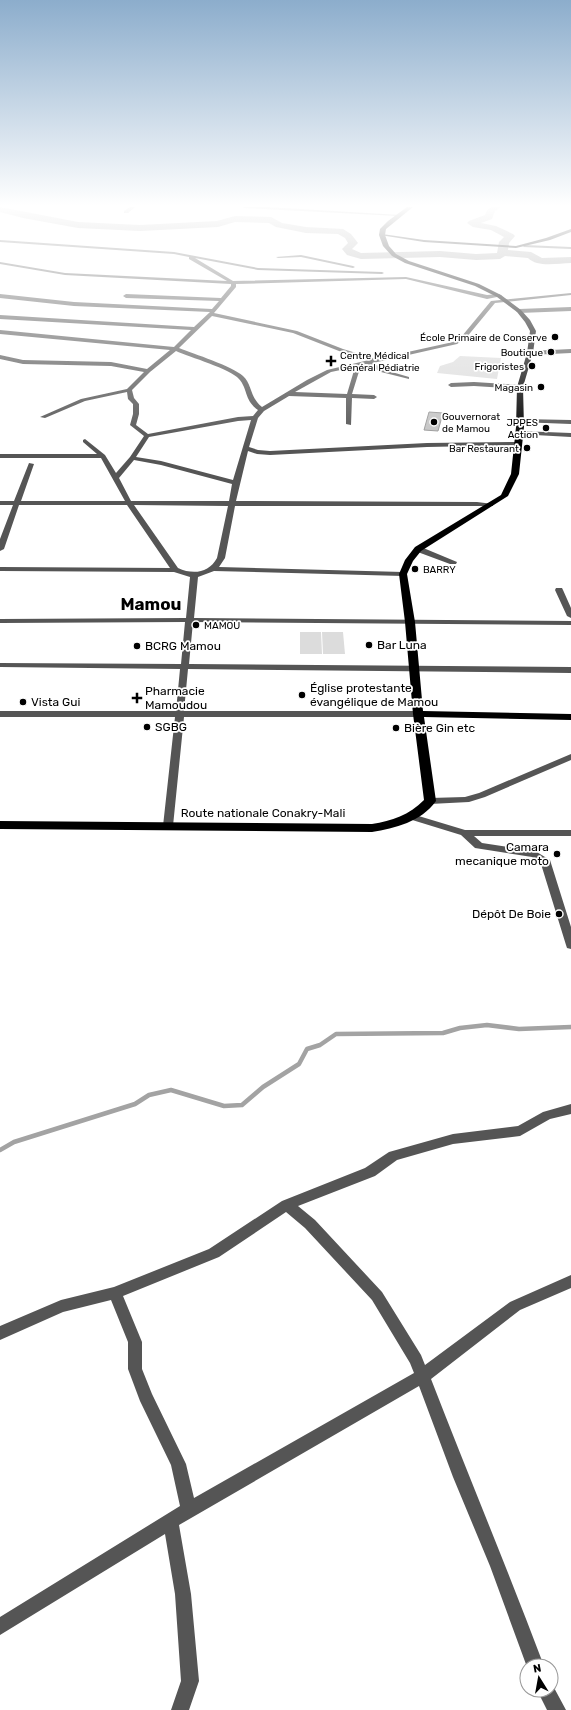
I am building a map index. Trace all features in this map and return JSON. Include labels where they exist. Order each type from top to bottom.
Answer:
[{"type":"highway","points":[[430,801],[418,714],[410,622],[403,574],[408,560],[418,549],[504,496],[515,474],[520,421],[520,387],[530,353],[533,332],[528,321],[519,311],[499,296],[479,287]]},
{"type":"highway","points":[[418,714],[571,717]]},
{"type":"highway","name":"Route nationale Conakry-Mali","points":[[0,825],[372,828],[393,825],[412,817],[422,810],[430,801]]},
{"type":"street","points":[[43,417],[83,400],[129,390],[148,371],[195,330],[233,287]]},
{"type":"street","points":[[444,287],[487,297],[499,296]]},
{"type":"street","points":[[0,570],[175,570],[185,574],[194,575],[208,572],[219,564],[221,558],[236,483],[255,418],[262,410],[329,371],[455,343],[464,337],[492,303],[571,294]]},
{"type":"street","points":[[0,296],[74,304],[212,312],[294,332],[341,350],[376,360]]},
{"type":"street","points":[[126,296],[222,300]]},
{"type":"street","points":[[519,311],[571,309]]},
{"type":"street","points":[[0,317],[195,330]]},
{"type":"street","points":[[0,332],[175,349],[229,370],[241,377],[249,398],[255,406],[262,410]]},
{"type":"street","points":[[530,353],[568,351],[571,357]]},
{"type":"street","points":[[0,357],[23,362],[111,364],[148,371]]},
{"type":"street","points":[[367,362],[383,371],[407,378]]},
{"type":"street","points":[[349,424],[349,396],[358,364]]},
{"type":"street","points":[[451,385],[474,384],[520,387]]},
{"type":"street","points":[[129,390],[130,399],[136,404],[136,414],[133,425],[136,429],[147,436],[238,419],[255,418]]},
{"type":"street","points":[[288,394],[374,397]]},
{"type":"street","points":[[520,421],[571,422]]},
{"type":"street","points":[[519,433],[571,435]]},
{"type":"street","points":[[115,478],[132,458],[147,436]]},
{"type":"street","points":[[86,441],[103,456],[129,503],[175,570]]},
{"type":"street","points":[[246,448],[257,452],[270,453],[427,445],[518,444]]},
{"type":"street","points":[[0,456],[103,456]]},
{"type":"street","points":[[132,458],[162,463],[236,483]]},
{"type":"street","points":[[0,548],[31,464]]},
{"type":"street","points":[[0,503],[491,505]]},
{"type":"street","points":[[418,549],[453,562]]},
{"type":"street","points":[[214,569],[403,574]]},
{"type":"street","points":[[168,826],[194,575]]},
{"type":"street","points":[[559,590],[571,616]]},
{"type":"street","points":[[0,621],[189,620],[571,623]]},
{"type":"street","points":[[0,665],[571,670]]},
{"type":"street","points":[[0,714],[418,714]]},
{"type":"street","points":[[430,801],[466,800],[482,795],[571,757]]},
{"type":"street","points":[[412,817],[464,833],[571,833]]},
{"type":"street","points":[[464,833],[479,846],[535,854],[546,862],[568,926],[571,945]]},
{"type":"street","points":[[0,1333],[62,1306],[115,1293],[214,1254],[287,1205],[370,1172],[393,1156],[453,1139],[520,1131],[547,1115],[571,1109]]},
{"type":"street","points":[[287,1205],[310,1224],[377,1296],[416,1360],[424,1376],[460,1477],[498,1566],[532,1658]]},
{"type":"street","points":[[0,1627],[189,1510],[424,1376],[515,1306],[571,1281]]},
{"type":"street","points":[[115,1293],[135,1342],[135,1369],[145,1396],[178,1464],[189,1510]]},
{"type":"street","points":[[171,1522],[183,1594],[190,1681],[180,1710]]},
{"type":"street","points":[[550,1698],[557,1710]]},
{"type":"shaded area","points":[[460,356],[501,358],[497,379],[437,373],[440,366],[453,362]]},
{"type":"shaded area","points":[[300,632],[321,632],[322,654],[300,654]]},
{"type":"shaded area","points":[[322,632],[343,632],[345,654],[323,654]]},
{"type":"building","name":"Gouvernorat de Mamou","points":[[429,412],[443,413],[438,431],[424,430]]},
{"type":"waterway","points":[[0,1150],[14,1142],[135,1104],[149,1095],[171,1090],[224,1106],[242,1105],[263,1087],[299,1064],[307,1049],[320,1045],[336,1034],[443,1033],[460,1028],[487,1025],[519,1029],[571,1027]]},
{"type":"place","name":"École Primaire de Conserve","points":[[555,337]]},
{"type":"place","name":"Boutique","points":[[551,352]]},
{"type":"place","name":"Centre Médical Général Pédiatrie","points":[[331,361]]},
{"type":"place","name":"Frigoristes","points":[[532,366]]},
{"type":"place","name":"Magasin","points":[[541,387]]},
{"type":"place","name":"Gouvernorat de Mamou","points":[[434,422]]},
{"type":"place","name":"JPPES Action","points":[[546,428]]},
{"type":"place","name":"Bar Restaurant","points":[[527,448]]},
{"type":"place","name":"BARRY","points":[[415,569]]},
{"type":"place","name":"MAMOU","points":[[196,625]]},
{"type":"place","name":"Bar Luna","points":[[369,645]]},
{"type":"place","name":"BCRG Mamou","points":[[137,646]]},
{"type":"place","name":"Église protestante évangélique de Mamou","points":[[302,695]]},
{"type":"place","name":"Pharmacie Mamoudou","points":[[137,698]]},
{"type":"place","name":"Vista Gui","points":[[23,702]]},
{"type":"place","name":"SGBG","points":[[147,727]]},
{"type":"place","name":"Bière Gin etc","points":[[396,728]]},
{"type":"place","name":"Camara mecanique moto","points":[[557,854]]},
{"type":"place","name":"Dépôt De Boie","points":[[559,914]]},
{"type":"district","name":"Mamou","points":[[151,604]]}]
